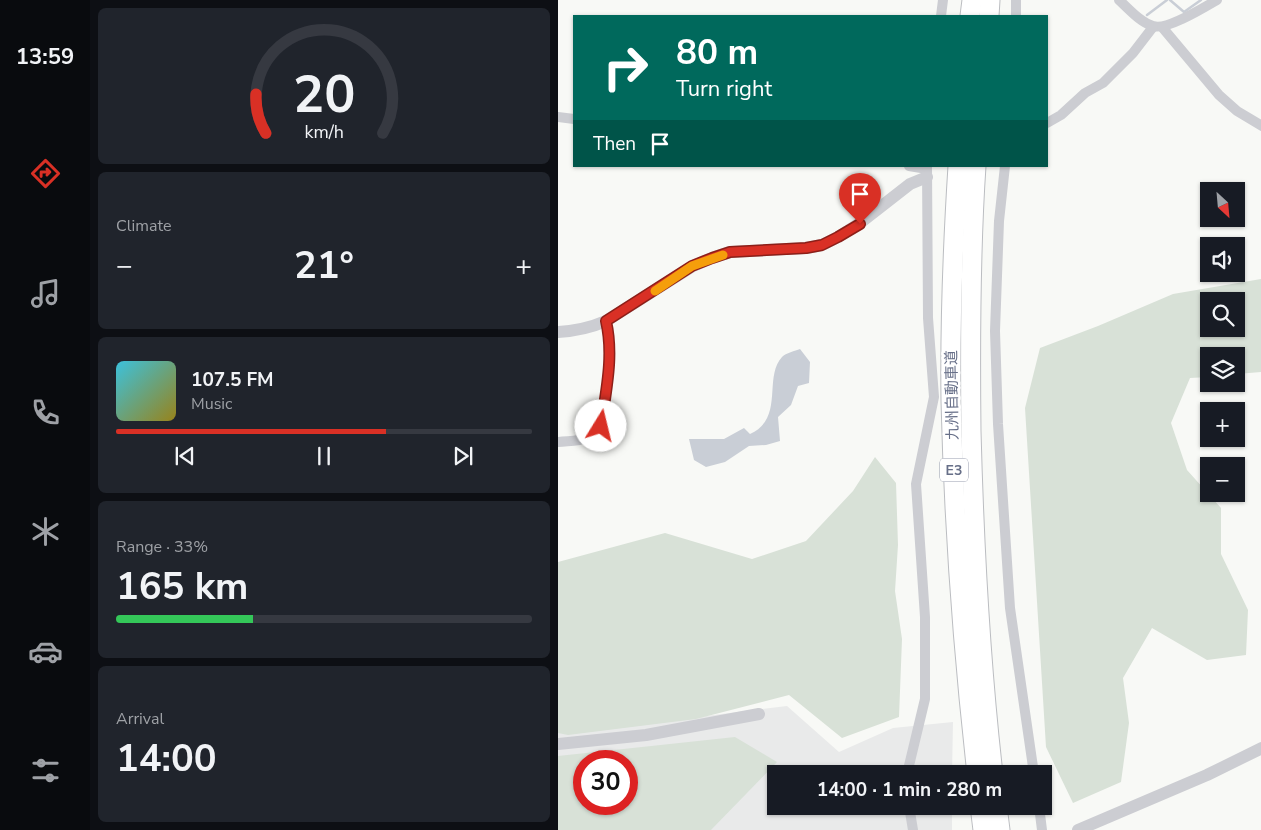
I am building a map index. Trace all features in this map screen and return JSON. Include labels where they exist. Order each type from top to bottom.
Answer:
[{"type":"highway","points":[[970,15],[972,0]]},
{"type":"highway","points":[[989,15],[990,0]]},
{"type":"highway","name":"九州自動車道","points":[[958,167],[952,290],[952,408],[962,624],[976,765]]},
{"type":"highway","name":"九州自動車道","points":[[976,167],[971,290],[973,520],[978,621],[992,765]]},
{"type":"highway","points":[[981,815],[983,830]]},
{"type":"highway","points":[[998,815],[1000,830]]},
{"type":"street","points":[[941,15],[943,0]]},
{"type":"street","points":[[1016,0],[1016,15]]},
{"type":"street","points":[[1119,0],[1137,17],[1158,27],[1219,95],[1237,111],[1262,126]]},
{"type":"street","points":[[1048,122],[1061,115],[1085,93],[1103,83],[1158,27],[1217,0]]},
{"type":"street","points":[[558,116],[573,119]]},
{"type":"street","points":[[913,167],[927,171]]},
{"type":"street","points":[[1005,167],[999,221],[995,332],[998,424],[1010,608],[1033,765]]},
{"type":"street","points":[[558,332],[577,331],[606,321],[692,266],[730,252],[806,248],[822,245],[860,224],[927,171]]},
{"type":"street","points":[[909,765],[925,699],[925,618],[916,484],[934,397],[928,318],[927,171]]},
{"type":"street","points":[[558,442],[584,440],[598,433],[601,426],[610,364],[610,337],[606,321]]},
{"type":"street","points":[[558,744],[646,735],[759,714]]},
{"type":"street","points":[[1078,830],[1208,774],[1262,748]]},
{"type":"street","points":[[910,815],[913,830]]},
{"type":"street","points":[[1040,815],[1042,830]]},
{"type":"shaded area","points":[[1261,279],[1261,372],[1245,373],[1245,347],[1200,347],[1200,377],[1190,378],[1171,423],[1187,470],[1200,485],[1200,502],[1216,502],[1221,508],[1221,554],[1248,610],[1246,655],[1207,660],[1152,628],[1123,678],[1129,723],[1121,782],[1073,803],[1046,747],[1025,408],[1040,348],[1173,294]]},
{"type":"shaded area","points":[[800,349],[810,362],[809,383],[798,386],[791,405],[778,417],[780,441],[766,445],[749,446],[725,462],[706,467],[694,460],[689,439],[724,439],[744,428],[750,434],[761,427],[767,418],[770,408],[777,366],[782,357]]},
{"type":"shaded area","points":[[875,457],[896,483],[898,545],[895,591],[902,639],[899,717],[842,738],[789,695],[696,719],[568,735],[558,733],[558,562],[665,533],[752,559],[806,541],[853,491]]},
{"type":"shaded area","points":[[787,706],[839,752],[893,728],[953,722],[952,765],[767,765],[767,815],[952,815],[952,830],[558,830],[558,717],[673,720]]},
{"type":"shaded area","points":[[735,737],[777,762],[774,765],[767,765],[767,772],[711,830],[558,830],[558,756],[573,754],[573,815],[638,815],[638,750],[614,750]]},
{"type":"waterway","points":[[1147,15],[1167,0]]},
{"type":"waterway","points":[[1170,0],[1184,12],[1201,0]]},
{"type":"slow traffic","points":[[655,291],[692,266],[723,255]]},
{"type":"route","points":[[601,426],[610,364],[610,337],[606,321],[692,266],[712,258],[730,252],[806,248],[822,245],[860,224]]}]
